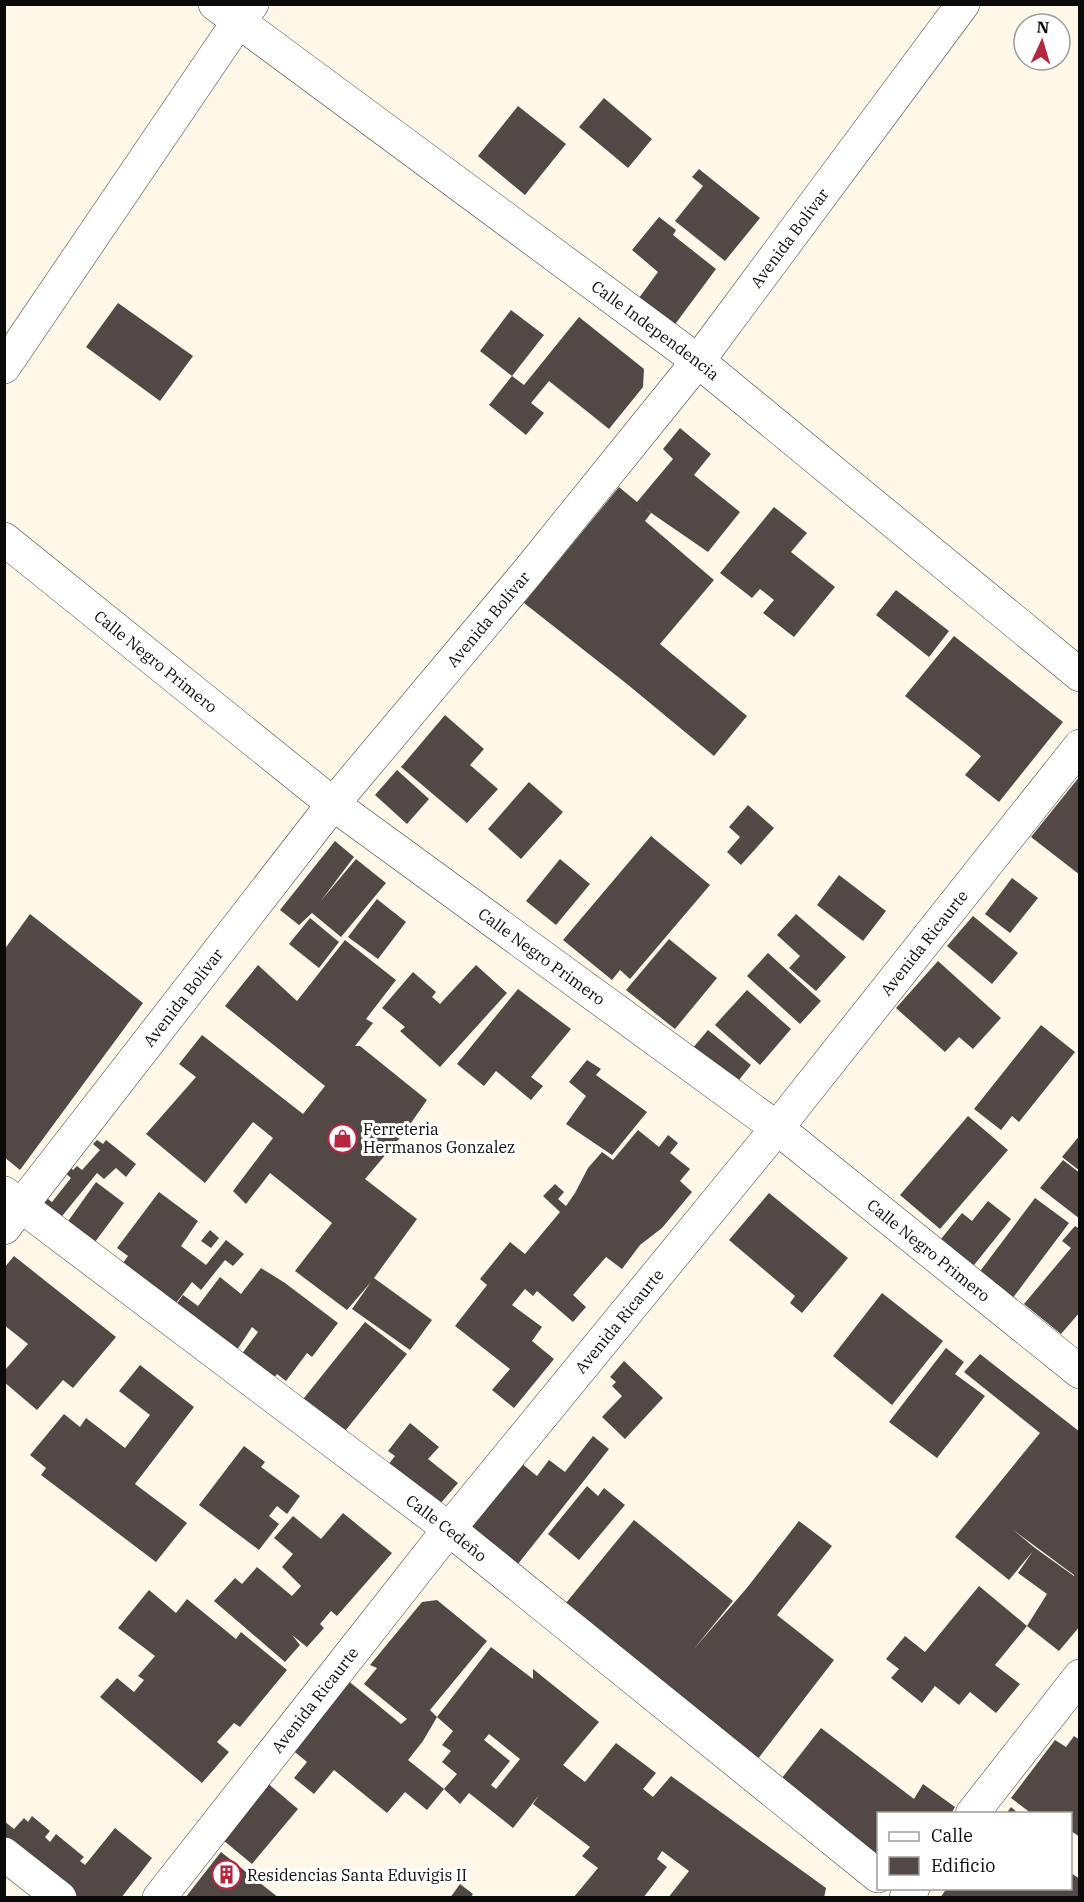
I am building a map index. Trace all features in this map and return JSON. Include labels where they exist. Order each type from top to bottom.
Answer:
[{"type":"street","name":"Avenida Bolívar","points":[[10,1209],[333,804],[526,574],[698,361],[963,4]]},
{"type":"street","name":"Calle Independencia","points":[[235,10],[698,361],[1080,675]]},
{"type":"street","points":[[4,367],[235,10]]},
{"type":"street","name":"Calle Negro Primero","points":[[4,539],[333,804],[777,1128],[1080,1372]]},
{"type":"street","name":"Avenida Ricaurte","points":[[159,1898],[449,1529],[777,1128],[1080,746]]},
{"type":"street","name":"Calle Cedeño","points":[[10,1209],[449,1529],[877,1874]]},
{"type":"street","points":[[974,1812],[1080,1676]]},
{"type":"street","points":[[4,1854],[60,1898]]},
{"type":"building","points":[[604,98],[652,139],[628,168],[579,127]]},
{"type":"building","points":[[518,106],[566,144],[525,195],[478,156]]},
{"type":"building","points":[[699,169],[760,218],[725,261],[675,221],[703,186],[692,177]]},
{"type":"building","points":[[659,217],[676,230],[673,235],[716,269],[676,323],[664,326],[636,302],[658,272],[632,250]]},
{"type":"building","points":[[118,303],[193,356],[160,401],[86,347]]},
{"type":"building","points":[[511,310],[544,335],[512,376],[480,351]]},
{"type":"building","points":[[579,317],[644,369],[643,387],[609,429],[549,381],[531,403],[544,413],[526,435],[489,405],[512,376],[524,385]]},
{"type":"building","points":[[680,428],[711,454],[694,475],[740,512],[708,552],[644,508],[651,513],[645,521],[714,580],[660,644],[747,716],[714,756],[524,603],[619,487],[637,502],[673,459],[663,449]]},
{"type":"building","points":[[774,507],[807,533],[791,552],[835,587],[794,637],[763,613],[774,600],[760,589],[752,598],[720,573]]},
{"type":"building","points":[[896,590],[949,631],[929,657],[876,615]]},
{"type":"building","points":[[954,636],[1063,722],[999,802],[965,775],[981,756],[905,696]]},
{"type":"building","points":[[445,715],[484,749],[470,765],[498,789],[467,823],[401,767]]},
{"type":"building","points":[[397,770],[429,799],[407,824],[375,795]]},
{"type":"building","points":[[1080,776],[1080,875],[1031,837]]},
{"type":"building","points":[[529,782],[563,812],[521,859],[488,829]]},
{"type":"building","points":[[748,805],[774,828],[741,865],[727,852],[740,837],[729,827]]},
{"type":"building","points":[[651,836],[710,885],[630,979],[620,970],[612,980],[563,940]]},
{"type":"building","points":[[335,841],[354,857],[320,902],[356,859],[386,883],[341,937],[312,913],[299,925],[280,910]]},
{"type":"building","points":[[560,859],[590,884],[556,925],[526,901]]},
{"type":"building","points":[[839,875],[886,911],[863,941],[817,905]]},
{"type":"building","points":[[1012,878],[1038,898],[1010,933],[985,914]]},
{"type":"building","points":[[377,899],[406,922],[378,959],[348,937]]},
{"type":"building","points":[[30,914],[143,1003],[20,1170],[4,1157],[4,950]]},
{"type":"building","points":[[796,914],[846,957],[816,991],[789,968],[800,956],[777,935]]},
{"type":"building","points":[[973,916],[1018,953],[992,984],[947,946]]},
{"type":"building","points":[[310,918],[339,942],[319,968],[289,944]]},
{"type":"building","points":[[669,939],[717,978],[675,1029],[626,990]]},
{"type":"building","points":[[345,940],[396,980],[366,1019],[373,1023],[355,1046],[360,1046],[427,1100],[404,1133],[365,1179],[417,1219],[374,1278],[432,1320],[410,1350],[352,1309],[371,1282],[347,1310],[295,1271],[332,1223],[270,1173],[246,1204],[233,1191],[273,1138],[253,1122],[205,1183],[146,1134],[196,1077],[179,1064],[202,1035],[303,1114],[325,1086],[225,1006],[258,965],[297,1001]]},
{"type":"building","points":[[768,953],[821,1001],[800,1024],[747,976]]},
{"type":"building","points":[[938,961],[1001,1018],[973,1049],[959,1037],[945,1052],[896,1008]]},
{"type":"building","points":[[476,965],[507,993],[440,1067],[400,1031],[405,1027],[382,1008],[413,972],[436,992],[432,997],[440,1004]]},
{"type":"building","points":[[518,989],[571,1029],[531,1077],[543,1086],[531,1100],[496,1071],[484,1086],[457,1064]]},
{"type":"building","points":[[747,990],[791,1029],[760,1065],[715,1025]]},
{"type":"building","points":[[1041,1025],[1075,1052],[1019,1122],[1012,1116],[1001,1130],[974,1109]]},
{"type":"building","points":[[708,1030],[751,1065],[735,1085],[692,1049]]},
{"type":"building","points":[[587,1060],[601,1069],[596,1075],[647,1112],[612,1155],[566,1124],[586,1096],[569,1082]]},
{"type":"building","points":[[968,1116],[1008,1150],[940,1229],[900,1195]]},
{"type":"building","points":[[638,1130],[659,1147],[668,1135],[678,1143],[670,1153],[690,1169],[680,1181],[692,1192],[662,1228],[640,1245],[622,1269],[606,1257],[573,1295],[586,1307],[573,1322],[537,1291],[533,1296],[525,1289],[512,1305],[542,1327],[532,1341],[554,1359],[514,1408],[492,1390],[510,1369],[455,1326],[487,1285],[480,1279],[510,1242],[525,1254],[560,1212],[543,1196],[555,1184],[564,1192],[558,1199],[566,1206],[588,1168],[602,1152],[613,1160]]},
{"type":"building","points":[[1080,1135],[1080,1171],[1062,1157]]},
{"type":"building","points":[[97,1140],[103,1144],[106,1140],[136,1164],[126,1177],[116,1168],[104,1179],[97,1173],[54,1226],[40,1207],[48,1199],[52,1202],[71,1178],[63,1171],[68,1166],[73,1170],[77,1166],[82,1170],[100,1150],[93,1144]]},
{"type":"building","points":[[1063,1160],[1080,1173],[1080,1219],[1040,1188]]},
{"type":"building","points":[[96,1182],[124,1203],[92,1246],[64,1227]]},
{"type":"building","points":[[159,1192],[198,1221],[181,1246],[206,1265],[226,1240],[244,1254],[233,1266],[225,1260],[201,1290],[192,1282],[176,1303],[123,1263],[128,1256],[117,1248]]},
{"type":"building","points":[[769,1193],[848,1258],[802,1313],[790,1303],[795,1296],[729,1240]]},
{"type":"building","points":[[1035,1198],[1069,1223],[1012,1299],[978,1274]]},
{"type":"building","points":[[988,1201],[1011,1219],[970,1270],[937,1244],[962,1213],[972,1221]]},
{"type":"building","points":[[1075,1226],[1080,1229],[1080,1312],[1061,1334],[1024,1304],[1071,1248],[1062,1241]]},
{"type":"building","points":[[210,1230],[219,1238],[211,1248],[201,1241]]},
{"type":"building","points":[[14,1256],[116,1337],[73,1388],[63,1380],[37,1410],[4,1382],[4,1371],[28,1344],[4,1325],[4,1268]]},
{"type":"building","points":[[261,1268],[338,1323],[312,1357],[307,1353],[286,1381],[277,1374],[273,1379],[241,1355],[258,1332],[252,1327],[231,1359],[170,1313],[183,1295],[198,1306],[220,1277],[241,1294]]},
{"type":"building","points":[[882,1293],[943,1341],[892,1405],[833,1356]]},
{"type":"building","points":[[365,1322],[407,1354],[341,1436],[300,1403]]},
{"type":"building","points":[[946,1348],[964,1362],[955,1374],[985,1396],[937,1458],[889,1422]]},
{"type":"building","points":[[980,1354],[1080,1432],[1080,1626],[1059,1651],[1027,1626],[1047,1594],[1018,1573],[1033,1551],[1009,1580],[955,1537],[1040,1433],[964,1372]],"holes":[[[1012,1529],[1074,1575],[1035,1548]]]},
{"type":"building","points":[[624,1361],[663,1398],[625,1439],[602,1417],[622,1396],[612,1386],[616,1382],[610,1377]]},
{"type":"building","points":[[140,1365],[194,1407],[135,1484],[187,1523],[156,1562],[41,1475],[46,1468],[30,1455],[64,1414],[80,1427],[86,1418],[125,1448],[150,1415],[119,1391]]},
{"type":"building","points":[[410,1423],[439,1447],[428,1459],[458,1483],[440,1504],[384,1470],[395,1456],[388,1451]]},
{"type":"building","points":[[593,1436],[609,1449],[514,1569],[465,1529],[521,1463],[537,1476],[549,1460],[565,1472]]},
{"type":"building","points":[[244,1446],[265,1462],[261,1467],[300,1496],[287,1514],[277,1506],[269,1516],[279,1524],[259,1550],[199,1505]]},
{"type":"building","points":[[587,1486],[598,1496],[604,1488],[625,1505],[579,1560],[548,1534]]},
{"type":"building","points":[[343,1513],[392,1553],[337,1616],[331,1611],[320,1624],[324,1628],[307,1647],[292,1635],[300,1645],[285,1662],[214,1601],[235,1578],[242,1584],[257,1567],[292,1596],[301,1586],[282,1567],[293,1554],[274,1538],[293,1516],[321,1539]]},
{"type":"building","points":[[634,1520],[733,1601],[693,1650],[746,1589],[799,1521],[832,1546],[777,1615],[834,1660],[757,1760],[561,1609]]},
{"type":"building","points":[[979,1586],[1027,1626],[995,1665],[1020,1684],[996,1713],[970,1692],[959,1705],[935,1686],[922,1703],[891,1678],[899,1669],[886,1659],[905,1636],[925,1652]]},
{"type":"building","points":[[149,1590],[176,1613],[187,1599],[236,1639],[241,1632],[287,1670],[240,1727],[234,1723],[217,1742],[229,1752],[202,1783],[100,1697],[117,1678],[134,1692],[144,1680],[138,1676],[155,1656],[118,1628]]},
{"type":"building","points":[[437,1600],[487,1641],[430,1710],[437,1717],[423,1741],[408,1760],[444,1789],[427,1810],[405,1792],[387,1813],[334,1770],[314,1794],[294,1778],[307,1762],[290,1748],[346,1679],[401,1724],[407,1719],[364,1684],[377,1668],[370,1665],[422,1602]]},
{"type":"building","points":[[491,1647],[533,1679],[533,1669],[599,1722],[563,1765],[585,1782],[616,1743],[656,1773],[643,1789],[653,1797],[671,1776],[826,1888],[824,1898],[668,1898],[689,1871],[662,1851],[657,1859],[667,1867],[643,1898],[573,1898],[598,1868],[582,1856],[590,1847],[533,1804],[539,1795],[513,1828],[469,1793],[460,1804],[444,1789],[457,1774],[442,1762],[451,1751],[442,1745],[453,1731],[437,1717]],"holes":[[[489,1734],[520,1759],[496,1789],[491,1785],[510,1761],[484,1740]]]},
{"type":"building","points":[[821,1728],[914,1799],[923,1784],[955,1807],[952,1812],[877,1812],[877,1857],[778,1783]]},
{"type":"building","points":[[1074,1736],[1080,1740],[1080,1837],[1072,1832],[1072,1812],[1029,1812],[1011,1798],[1055,1740],[1066,1747]]},
{"type":"building","points":[[265,1781],[298,1809],[252,1864],[223,1840]]},
{"type":"building","points":[[1011,1807],[1017,1812],[1007,1812]]},
{"type":"building","points":[[32,1816],[50,1831],[45,1837],[50,1842],[56,1834],[84,1857],[80,1861],[85,1865],[115,1828],[152,1858],[121,1898],[70,1898],[4,1839],[4,1821],[14,1829],[24,1818],[28,1822]]},
{"type":"building","name":"Residencias Santa Eduvigis II","points":[[221,1852],[279,1898],[185,1898]]},
{"type":"building","points":[[1072,1874],[1080,1879],[1080,1898],[940,1898],[946,1890],[1072,1890]]},
{"type":"building","points":[[460,1884],[473,1894],[470,1898],[450,1898]]},
{"type":"place","name":"Ferreteria Hermanos Gonzalez","points":[[342,1138]]},
{"type":"place","name":"Residencias Santa Eduvigis II","points":[[226,1875]]}]
